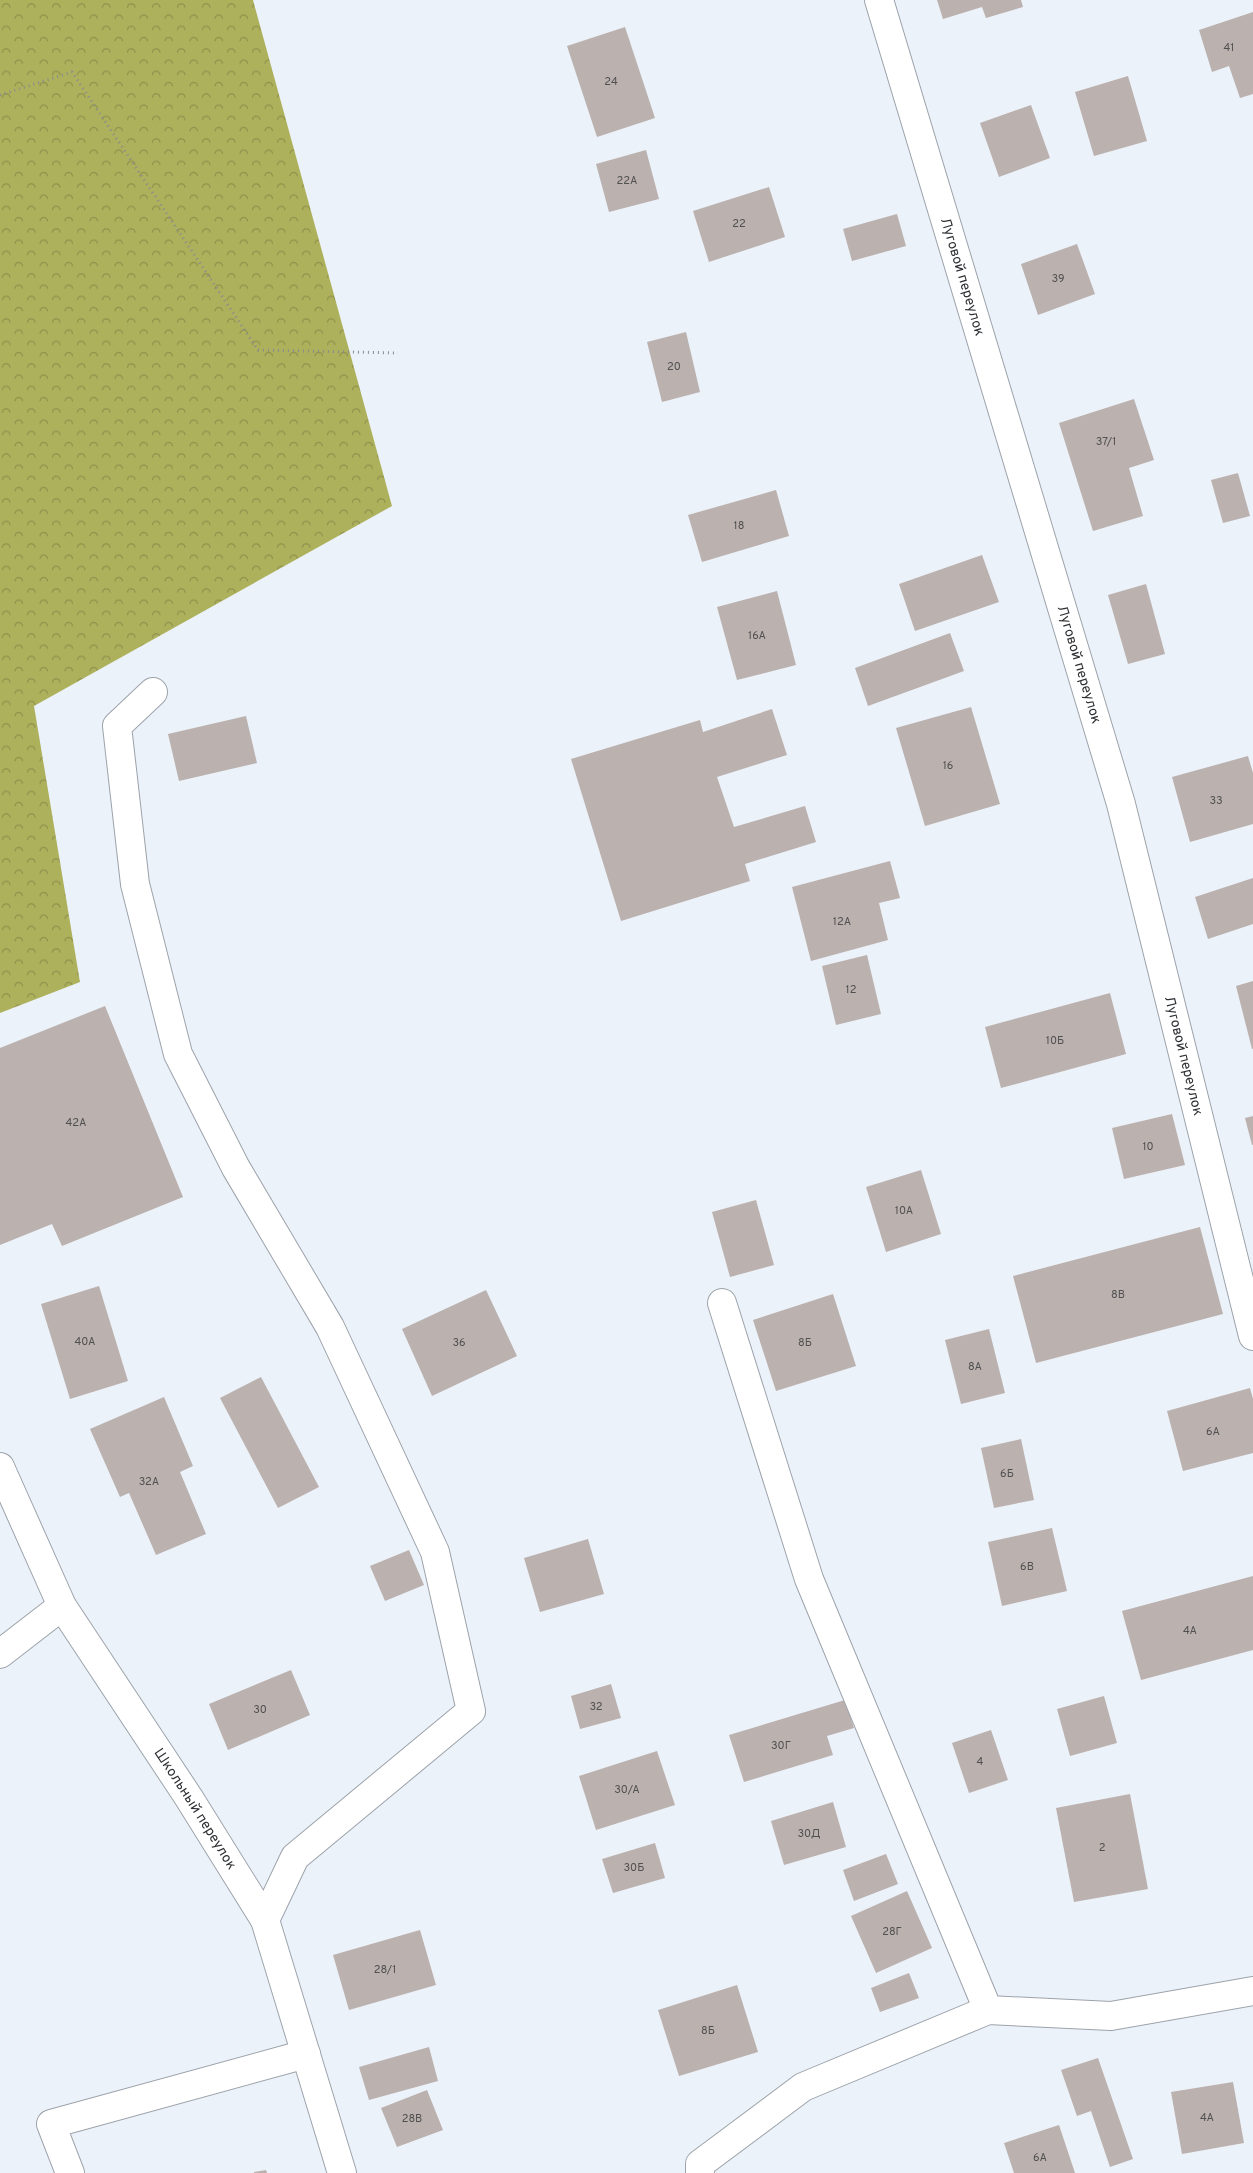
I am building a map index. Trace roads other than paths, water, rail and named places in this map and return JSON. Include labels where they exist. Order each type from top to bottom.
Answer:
[{"type":"street","name":"Луговой переулок","points":[[879,0],[1121,804],[1253,1336]]},
{"type":"street","points":[[153,692],[117,726],[135,884],[178,1054],[236,1168],[330,1327],[435,1552],[471,1711],[295,1857],[265,1920]]},
{"type":"street","points":[[722,1303],[809,1579],[988,2010]]},
{"type":"street","name":"Школьный переулок","points":[[0,1467],[62,1606],[189,1798],[265,1920],[342,2173]]},
{"type":"street","points":[[0,1654],[62,1606]]},
{"type":"street","points":[[700,2173],[700,2164],[803,2087],[988,2010],[1111,2016],[1253,1991]]},
{"type":"street","points":[[70,2173],[51,2124],[306,2054]]}]
